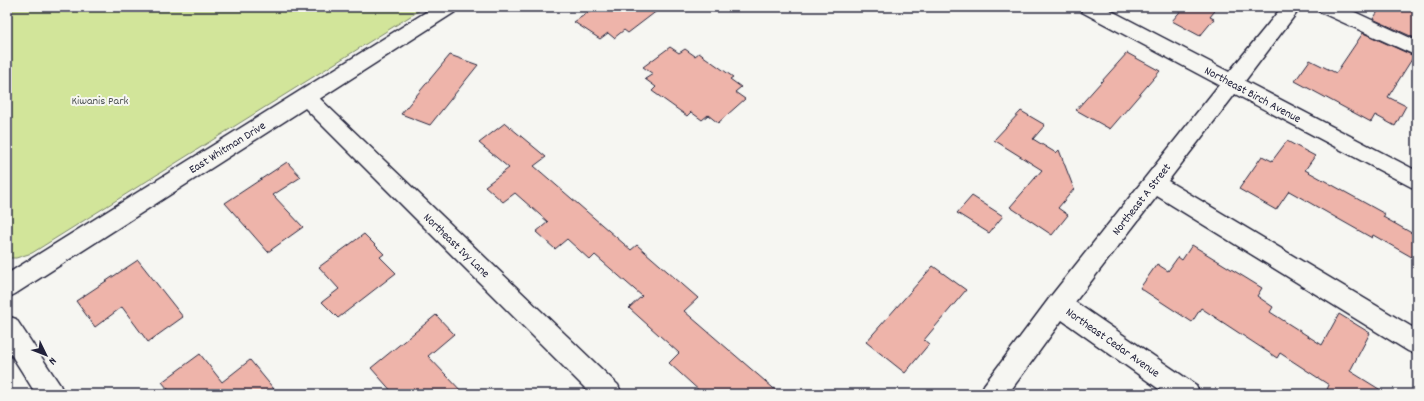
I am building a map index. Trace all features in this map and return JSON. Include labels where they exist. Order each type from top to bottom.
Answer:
[{"type":"street","name":"East Whitman Drive","points":[[7,287],[448,7]]},
{"type":"street","name":"Northeast Birch Avenue","points":[[1089,7],[1233,82],[1417,182]]},
{"type":"street","name":"Northeast A Street","points":[[993,394],[1059,304],[1292,7]]},
{"type":"street","points":[[1327,7],[1417,49]]},
{"type":"street","name":"Northeast Ivy Lane","points":[[306,97],[609,394]]},
{"type":"street","points":[[1154,183],[1417,343]]},
{"type":"street","name":"Northeast Cedar Avenue","points":[[1059,304],[1187,394]]},
{"type":"street","points":[[7,327],[51,394]]},
{"type":"green space","name":"Kiwanis Park","points":[[7,7],[425,7],[32,253],[16,258],[7,258]]},
{"type":"building","points":[[596,7],[662,7],[628,33],[624,30],[614,38],[608,33],[600,39],[574,22]]},
{"type":"building","points":[[1184,7],[1218,7],[1210,17],[1214,19],[1200,36],[1172,21]]},
{"type":"building","points":[[1381,7],[1417,7],[1417,39],[1373,19]]},
{"type":"building","points":[[1363,33],[1414,56],[1388,97],[1406,106],[1395,126],[1375,115],[1371,122],[1295,81],[1310,60],[1336,73]]},
{"type":"building","points":[[670,47],[679,53],[685,49],[695,56],[699,53],[733,77],[730,79],[741,87],[735,92],[745,99],[718,123],[708,115],[702,120],[691,112],[687,116],[652,91],[656,87],[645,79],[653,74],[643,67]]},
{"type":"building","points":[[1127,53],[1160,71],[1110,129],[1076,110]]},
{"type":"building","points":[[450,55],[478,65],[430,125],[401,114]]},
{"type":"building","points":[[1021,111],[1045,125],[1033,139],[1056,153],[1059,150],[1074,189],[1058,208],[1068,215],[1052,235],[1010,207],[1042,170],[994,140]]},
{"type":"building","points":[[505,123],[546,157],[534,166],[631,250],[637,245],[698,298],[684,311],[780,394],[703,394],[669,363],[679,353],[629,308],[642,296],[595,255],[590,260],[567,239],[555,249],[536,232],[548,222],[515,193],[503,202],[485,186],[509,168],[479,143]]},
{"type":"building","points":[[1287,141],[1315,156],[1305,170],[1385,214],[1383,217],[1417,236],[1417,260],[1373,235],[1372,238],[1289,191],[1276,210],[1239,189],[1262,156],[1272,161]]},
{"type":"building","points":[[287,162],[301,177],[273,195],[303,227],[268,252],[225,203]]},
{"type":"building","points":[[972,196],[1003,216],[989,233],[957,213]]},
{"type":"building","points":[[364,234],[384,254],[380,257],[396,273],[338,318],[322,302],[339,289],[319,267]]},
{"type":"building","points":[[1192,245],[1262,288],[1257,296],[1273,307],[1270,312],[1322,345],[1339,314],[1370,333],[1350,371],[1387,394],[1325,394],[1329,385],[1280,353],[1277,358],[1201,308],[1192,322],[1140,288],[1157,264],[1168,271],[1178,257],[1182,260]]},
{"type":"building","points":[[138,260],[183,317],[148,342],[122,307],[95,327],[76,301]]},
{"type":"building","points":[[933,266],[966,290],[924,340],[929,344],[905,373],[866,342]]},
{"type":"building","points":[[436,315],[454,334],[428,356],[464,394],[394,394],[371,368]]},
{"type":"building","points":[[200,354],[222,382],[250,360],[278,394],[172,394],[162,382]]}]
